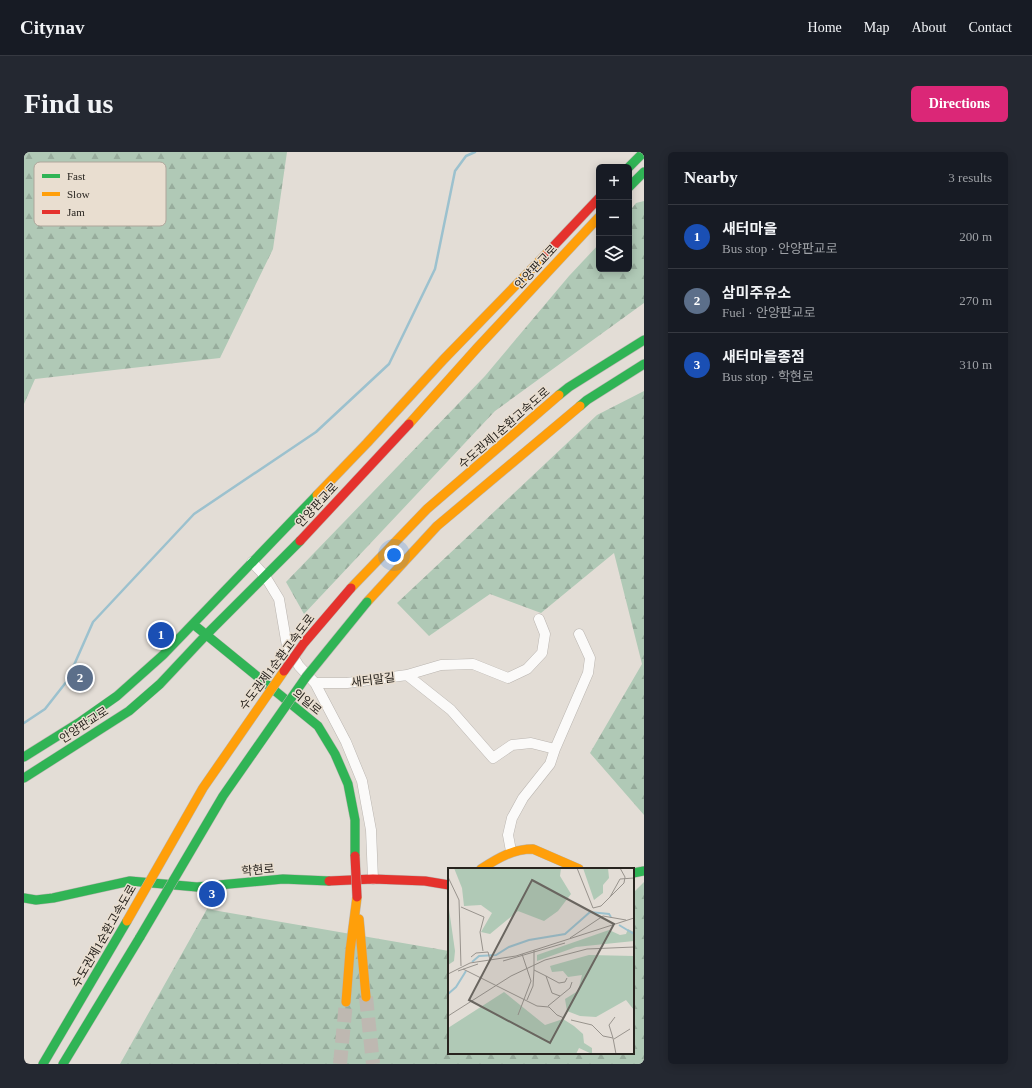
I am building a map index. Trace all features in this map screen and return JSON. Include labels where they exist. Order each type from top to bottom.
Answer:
[{"type":"main road","points":[[632,164],[644,152]]},
{"type":"main road","points":[[632,184],[644,172]]},
{"type":"main road","name":"안양판교로","points":[[24,757],[80,722],[117,696],[163,655],[597,200]]},
{"type":"main road","name":"안양판교로","points":[[24,778],[128,711],[160,684],[266,576],[381,455],[477,348],[596,220]]},
{"type":"main road","name":"수도권제1순환고속도로","points":[[43,1064],[203,788],[257,708],[304,643],[351,588],[427,509],[569,387],[644,340]]},
{"type":"main road","points":[[63,1064],[223,796],[306,677],[367,602],[438,526],[587,400],[644,364]]},
{"type":"main road","name":"의일로","points":[[193,624],[318,726],[335,754],[348,784],[355,820],[357,897]]},
{"type":"main road","points":[[482,868],[511,851],[525,848],[533,849],[577,868]]},
{"type":"main road","points":[[634,873],[644,871]]},
{"type":"main road","name":"학현로","points":[[24,898],[36,900],[53,898],[130,881],[197,887],[283,879],[322,881],[373,879],[425,881],[448,885]]},
{"type":"main road","points":[[357,897],[366,997]]},
{"type":"main road","points":[[346,1002],[350,951],[357,897]]},
{"type":"street","points":[[252,562],[266,576],[279,600],[287,646],[299,666],[315,683],[346,742],[362,781],[370,830],[373,879]]},
{"type":"street","points":[[408,675],[441,665],[473,664],[508,678],[527,669],[542,653],[545,634],[540,619]]},
{"type":"street","points":[[511,851],[508,835],[512,818],[523,798],[550,764],[588,673],[590,658],[579,634]]},
{"type":"street","name":"새터말길","points":[[315,683],[347,683],[408,675],[451,710],[493,758],[512,745],[531,743],[555,750]]},
{"type":"green space","points":[[24,152],[287,152],[273,249],[220,358],[35,379],[24,404]]},
{"type":"green space","points":[[644,201],[644,303],[495,411],[304,614],[286,582],[485,376],[569,276],[596,247],[596,272],[632,272],[632,208],[636,203]]},
{"type":"green space","points":[[644,391],[644,815],[590,753],[642,664],[614,553],[541,613],[490,594],[429,636],[397,603],[597,415]]},
{"type":"green space","points":[[644,882],[644,1064],[120,1064],[207,909],[448,951],[448,1054],[634,1054],[634,892]]},
{"type":"waterway","points":[[24,723],[45,709],[67,681],[93,622],[194,514],[316,432],[389,364],[435,269],[455,171],[466,156],[475,152]]},
{"type":"tunnel","points":[[366,997],[373,1064]]},
{"type":"tunnel","points":[[340,1064],[346,1002]]},
{"type":"traffic: fast","points":[[632,164],[644,152]]},
{"type":"traffic: fast","points":[[632,184],[644,172]]},
{"type":"traffic: fast","points":[[559,395],[569,387],[644,340]]},
{"type":"traffic: fast","points":[[580,406],[644,364]]},
{"type":"traffic: fast","points":[[24,757],[80,722],[117,696],[163,655],[317,495]]},
{"type":"traffic: fast","points":[[24,778],[129,711],[160,684],[206,635],[300,541]]},
{"type":"traffic: fast","points":[[140,937],[223,796],[306,677],[367,602]]},
{"type":"traffic: fast","points":[[193,624],[318,726],[335,754],[348,784],[355,820],[355,856]]},
{"type":"traffic: fast","points":[[634,873],[644,871]]},
{"type":"traffic: fast","points":[[24,898],[36,900],[53,898],[130,881],[197,887],[283,879],[329,881]]},
{"type":"traffic: fast","points":[[43,1064],[127,921]]},
{"type":"traffic: fast","points":[[63,1064],[140,937]]},
{"type":"traffic: slow","points":[[409,424],[477,348],[596,220]]},
{"type":"traffic: slow","points":[[317,495],[444,359],[548,252]]},
{"type":"traffic: slow","points":[[351,588],[427,509],[559,395]]},
{"type":"traffic: slow","points":[[367,602],[437,526],[580,406]]},
{"type":"traffic: slow","points":[[127,921],[203,788],[284,671]]},
{"type":"traffic: slow","points":[[482,868],[512,852],[526,849],[533,849],[577,868]]},
{"type":"traffic: slow","points":[[346,1002],[350,951],[357,897]]},
{"type":"traffic: slow","points":[[359,919],[366,997]]},
{"type":"traffic: jam","points":[[548,252],[597,200]]},
{"type":"traffic: jam","points":[[300,541],[409,424]]},
{"type":"traffic: jam","points":[[284,671],[304,643],[351,588]]},
{"type":"traffic: jam","points":[[355,856],[357,897]]},
{"type":"traffic: jam","points":[[329,881],[373,879],[425,881],[448,885]]},
{"type":"place","name":"새터마을","points":[[161,635]]},
{"type":"place","name":"삼미주유소","points":[[80,678]]},
{"type":"place","name":"새터마을종점","points":[[212,894]]}]
